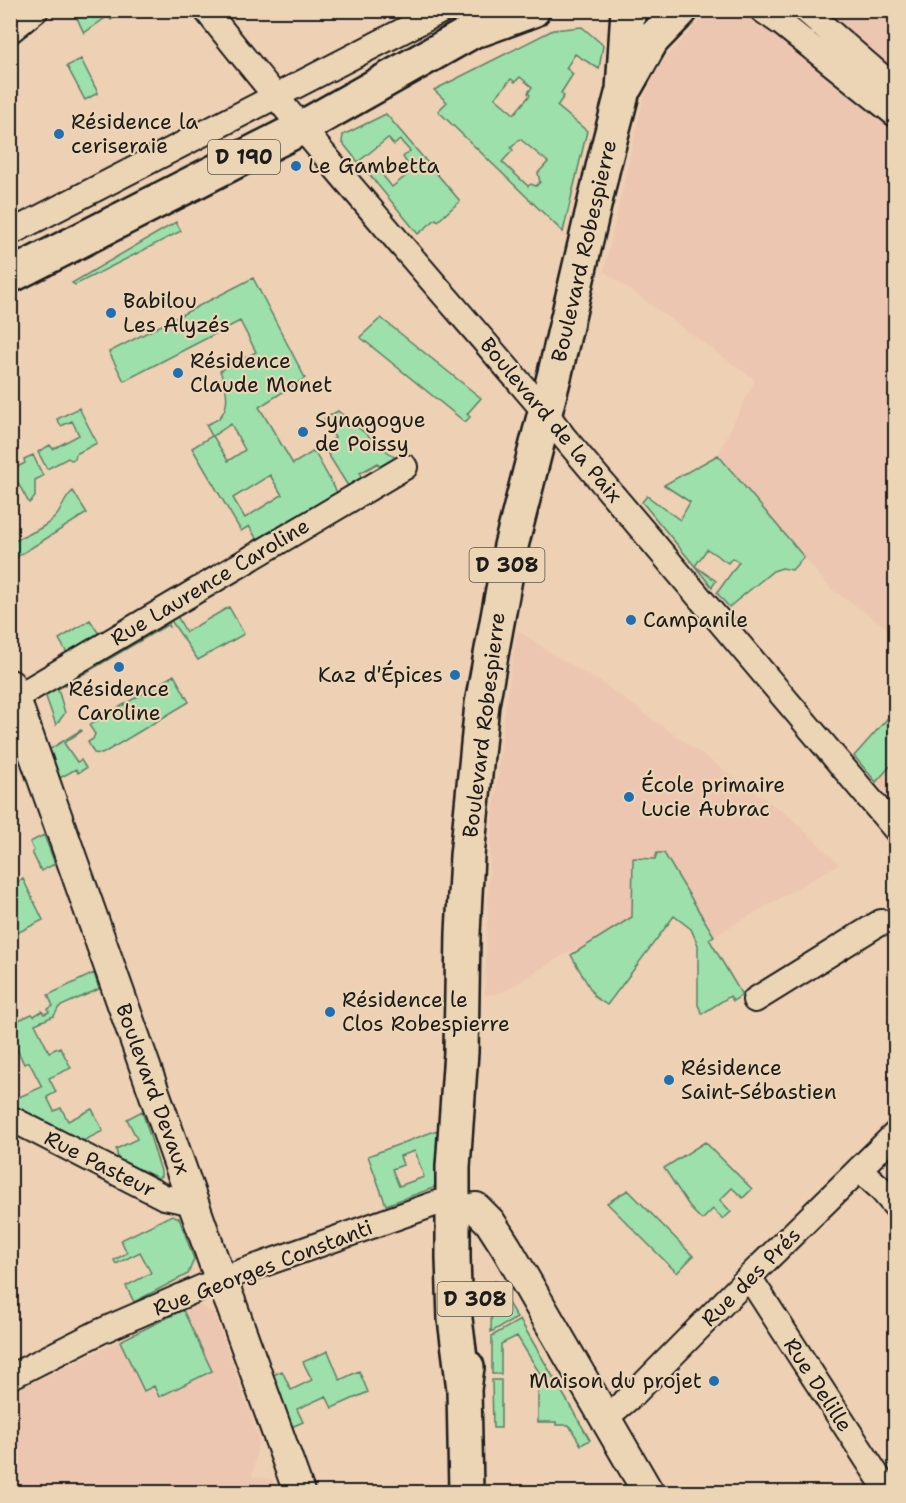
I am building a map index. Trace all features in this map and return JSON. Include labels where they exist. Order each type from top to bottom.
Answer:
[{"type":"main road","points":[[473,31],[501,10]]},
{"type":"main road","name":"D 190","points":[[10,276],[303,127],[473,31],[533,10]]},
{"type":"main road","name":"Boulevard Robespierre","points":[[466,1492],[464,1389],[455,1319],[471,1222],[453,1167],[461,1052],[467,856],[482,704],[511,546],[623,90],[628,10]]},
{"type":"main road","name":"Boulevard Robespierre","points":[[623,90],[652,40],[681,10]]},
{"type":"street","points":[[10,31],[36,10]]},
{"type":"street","name":"Boulevard de la Paix","points":[[206,10],[276,98],[545,412],[896,830]]},
{"type":"street","points":[[10,233],[276,98],[442,10]]},
{"type":"street","points":[[762,10],[894,114]]},
{"type":"street","points":[[805,10],[896,88]]},
{"type":"street","name":"Rue Laurence Caroline","points":[[13,691],[405,467]]},
{"type":"street","name":"Boulevard Devaux","points":[[13,691],[220,1279],[299,1492]]},
{"type":"street","points":[[755,1000],[881,922],[896,924]]},
{"type":"street","name":"Rue Pasteur","points":[[15,1125],[164,1197],[184,1201],[192,1200]]},
{"type":"street","name":"Rue des Prés","points":[[604,1419],[634,1394],[896,1133]]},
{"type":"street","points":[[859,1169],[896,1207]]},
{"type":"street","name":"Rue Georges Constanti","points":[[10,1377],[99,1332],[220,1279],[437,1203],[471,1222]]},
{"type":"street","points":[[471,1222],[506,1247],[648,1492]]},
{"type":"street","name":"Rue Delille","points":[[749,1277],[888,1492]]},
{"type":"shaded area","points":[[709,11],[895,11],[895,633],[831,589],[718,455],[755,380],[604,271],[643,100],[659,65]]},
{"type":"shaded area","name":"École primaire Lucie Aubrac","points":[[517,630],[555,656],[599,681],[790,817],[839,864],[714,936],[664,853],[655,859],[632,917],[501,993],[485,995],[492,826]]},
{"type":"shaded area","points":[[895,761],[895,805],[876,782]]},
{"type":"shaded area","points":[[196,1304],[214,1313],[259,1438],[252,1476],[273,1480],[277,1492],[11,1492],[11,1393]]},
{"type":"green space","points":[[83,11],[122,11],[111,20],[108,16],[84,33],[76,16]]},
{"type":"green space","points":[[582,27],[603,45],[599,69],[575,54],[566,68],[573,74],[561,93],[564,96],[557,106],[587,131],[563,232],[438,111],[447,102],[434,90],[553,30]],"holes":[[[520,77],[532,87],[528,93],[530,95],[514,114],[495,98],[511,79],[515,82]],[[520,139],[548,162],[538,173],[540,182],[536,186],[531,184],[528,186],[502,162]]]},
{"type":"green space","points":[[81,59],[98,93],[85,100],[67,66]]},
{"type":"green space","points":[[386,114],[460,201],[438,221],[436,219],[418,234],[368,173],[376,167],[392,187],[412,171],[403,157],[410,151],[400,140],[394,145],[388,138],[358,162],[342,142],[343,135]]},
{"type":"green space","points":[[176,222],[181,231],[75,285],[72,283]]},
{"type":"green space","points":[[253,278],[305,378],[259,407],[293,464],[314,451],[339,496],[259,543],[249,526],[241,531],[192,448],[212,436],[206,425],[223,413],[227,401],[220,371],[256,352],[240,321],[124,381],[109,352]],"holes":[[[231,424],[245,450],[228,461],[213,436]],[[270,475],[282,495],[245,518],[233,498]]]},
{"type":"green space","points":[[381,318],[481,398],[467,414],[470,417],[465,422],[360,337]]},
{"type":"green space","points":[[79,408],[97,443],[76,454],[75,459],[68,458],[47,469],[38,452],[50,445],[53,449],[79,435],[72,421],[61,426],[57,419]]},
{"type":"green space","points":[[338,411],[399,461],[382,470],[378,463],[360,473],[362,483],[354,488],[352,484],[348,486],[323,446],[335,438],[324,419]]},
{"type":"green space","points":[[33,455],[43,476],[35,480],[35,497],[29,503],[11,470],[25,463],[24,459]]},
{"type":"green space","points":[[718,455],[804,557],[792,570],[782,568],[773,571],[729,607],[717,593],[739,562],[732,558],[728,563],[707,549],[695,566],[716,581],[712,587],[642,502],[647,496],[680,520],[690,502],[664,485]]},
{"type":"green space","points":[[73,491],[87,513],[12,560],[11,543],[52,520]]},
{"type":"green space","points":[[229,607],[244,634],[198,660],[170,619],[177,616],[186,632]]},
{"type":"green space","points":[[90,620],[99,634],[68,655],[59,639]]},
{"type":"green space","points":[[170,620],[169,627],[167,625],[58,689],[65,713],[56,725],[45,694],[50,680]]},
{"type":"green space","points":[[174,675],[189,702],[102,754],[94,753],[88,742],[95,734],[89,725]]},
{"type":"green space","points":[[895,710],[895,761],[876,782],[854,756]]},
{"type":"green space","points":[[81,730],[64,743],[77,762],[81,760],[86,768],[78,773],[76,769],[60,778],[50,749]]},
{"type":"green space","points":[[44,835],[55,864],[41,871],[30,842]]},
{"type":"green space","points":[[657,853],[664,853],[714,936],[709,939],[742,995],[733,1001],[730,996],[702,1014],[698,1005],[698,945],[691,929],[674,916],[607,1005],[595,997],[571,955],[632,917],[633,858],[655,859]]},
{"type":"green space","points":[[23,879],[43,920],[11,936],[11,885]]},
{"type":"green space","points":[[94,973],[99,989],[59,1007],[54,1016],[35,1024],[49,1052],[60,1047],[71,1068],[49,1078],[56,1092],[47,1097],[54,1111],[61,1108],[68,1121],[92,1109],[103,1131],[83,1141],[11,1104],[11,1084],[17,1098],[42,1087],[29,1062],[24,1064],[11,1036],[11,1021],[12,1023],[32,1014],[34,1016],[42,1011],[44,1014],[49,1012],[48,1009],[53,1006],[48,995]]},
{"type":"green space","points":[[142,1111],[161,1171],[161,1176],[158,1178],[118,1159],[116,1149],[137,1139],[127,1119]]},
{"type":"green space","points":[[440,1129],[440,1177],[433,1188],[386,1205],[368,1156]],"holes":[[[415,1151],[424,1177],[399,1186],[392,1169],[403,1165],[400,1156]]]},
{"type":"green space","points":[[705,1142],[752,1189],[743,1198],[732,1188],[720,1200],[731,1212],[723,1219],[713,1209],[702,1220],[692,1210],[664,1168]]},
{"type":"green space","points":[[628,1190],[693,1256],[677,1273],[607,1203]]},
{"type":"green space","points":[[172,1215],[179,1218],[194,1259],[188,1274],[134,1302],[126,1286],[151,1273],[140,1252],[116,1264],[114,1260],[127,1253],[121,1240]]},
{"type":"green space","points":[[495,1281],[517,1318],[491,1332],[492,1285]]},
{"type":"green space","points":[[183,1310],[212,1371],[159,1397],[154,1386],[144,1391],[120,1341]]},
{"type":"green space","points":[[520,1320],[590,1440],[581,1445],[569,1425],[538,1422],[538,1380],[542,1377],[517,1336],[501,1344],[501,1374],[492,1374],[492,1336]]},
{"type":"green space","points":[[328,1351],[340,1380],[359,1371],[368,1392],[332,1408],[326,1396],[297,1409],[303,1422],[289,1428],[271,1376],[282,1371],[291,1390],[312,1380],[303,1362]]},
{"type":"green space","points":[[492,1380],[501,1380],[501,1428],[493,1428]]},
{"type":"place","name":"Résidence la ceriseraie","points":[[59,134]]},
{"type":"place","name":"Le Gambetta","points":[[296,166]]},
{"type":"place","name":"Babilou Les Alyzés","points":[[111,313]]},
{"type":"place","name":"Résidence Claude Monet","points":[[178,373]]},
{"type":"place","name":"Synagogue de Poissy","points":[[303,432]]},
{"type":"place","name":"Campanile","points":[[631,620]]},
{"type":"place","name":"Résidence Caroline","points":[[119,667]]},
{"type":"place","name":"Kaz d'Épices","points":[[455,675]]},
{"type":"place","name":"École primaire Lucie Aubrac","points":[[629,797]]},
{"type":"place","name":"Résidence le Clos Robespierre","points":[[330,1012]]},
{"type":"place","name":"Résidence Saint-Sébastien","points":[[669,1080]]},
{"type":"place","name":"Maison du projet","points":[[714,1381]]}]
